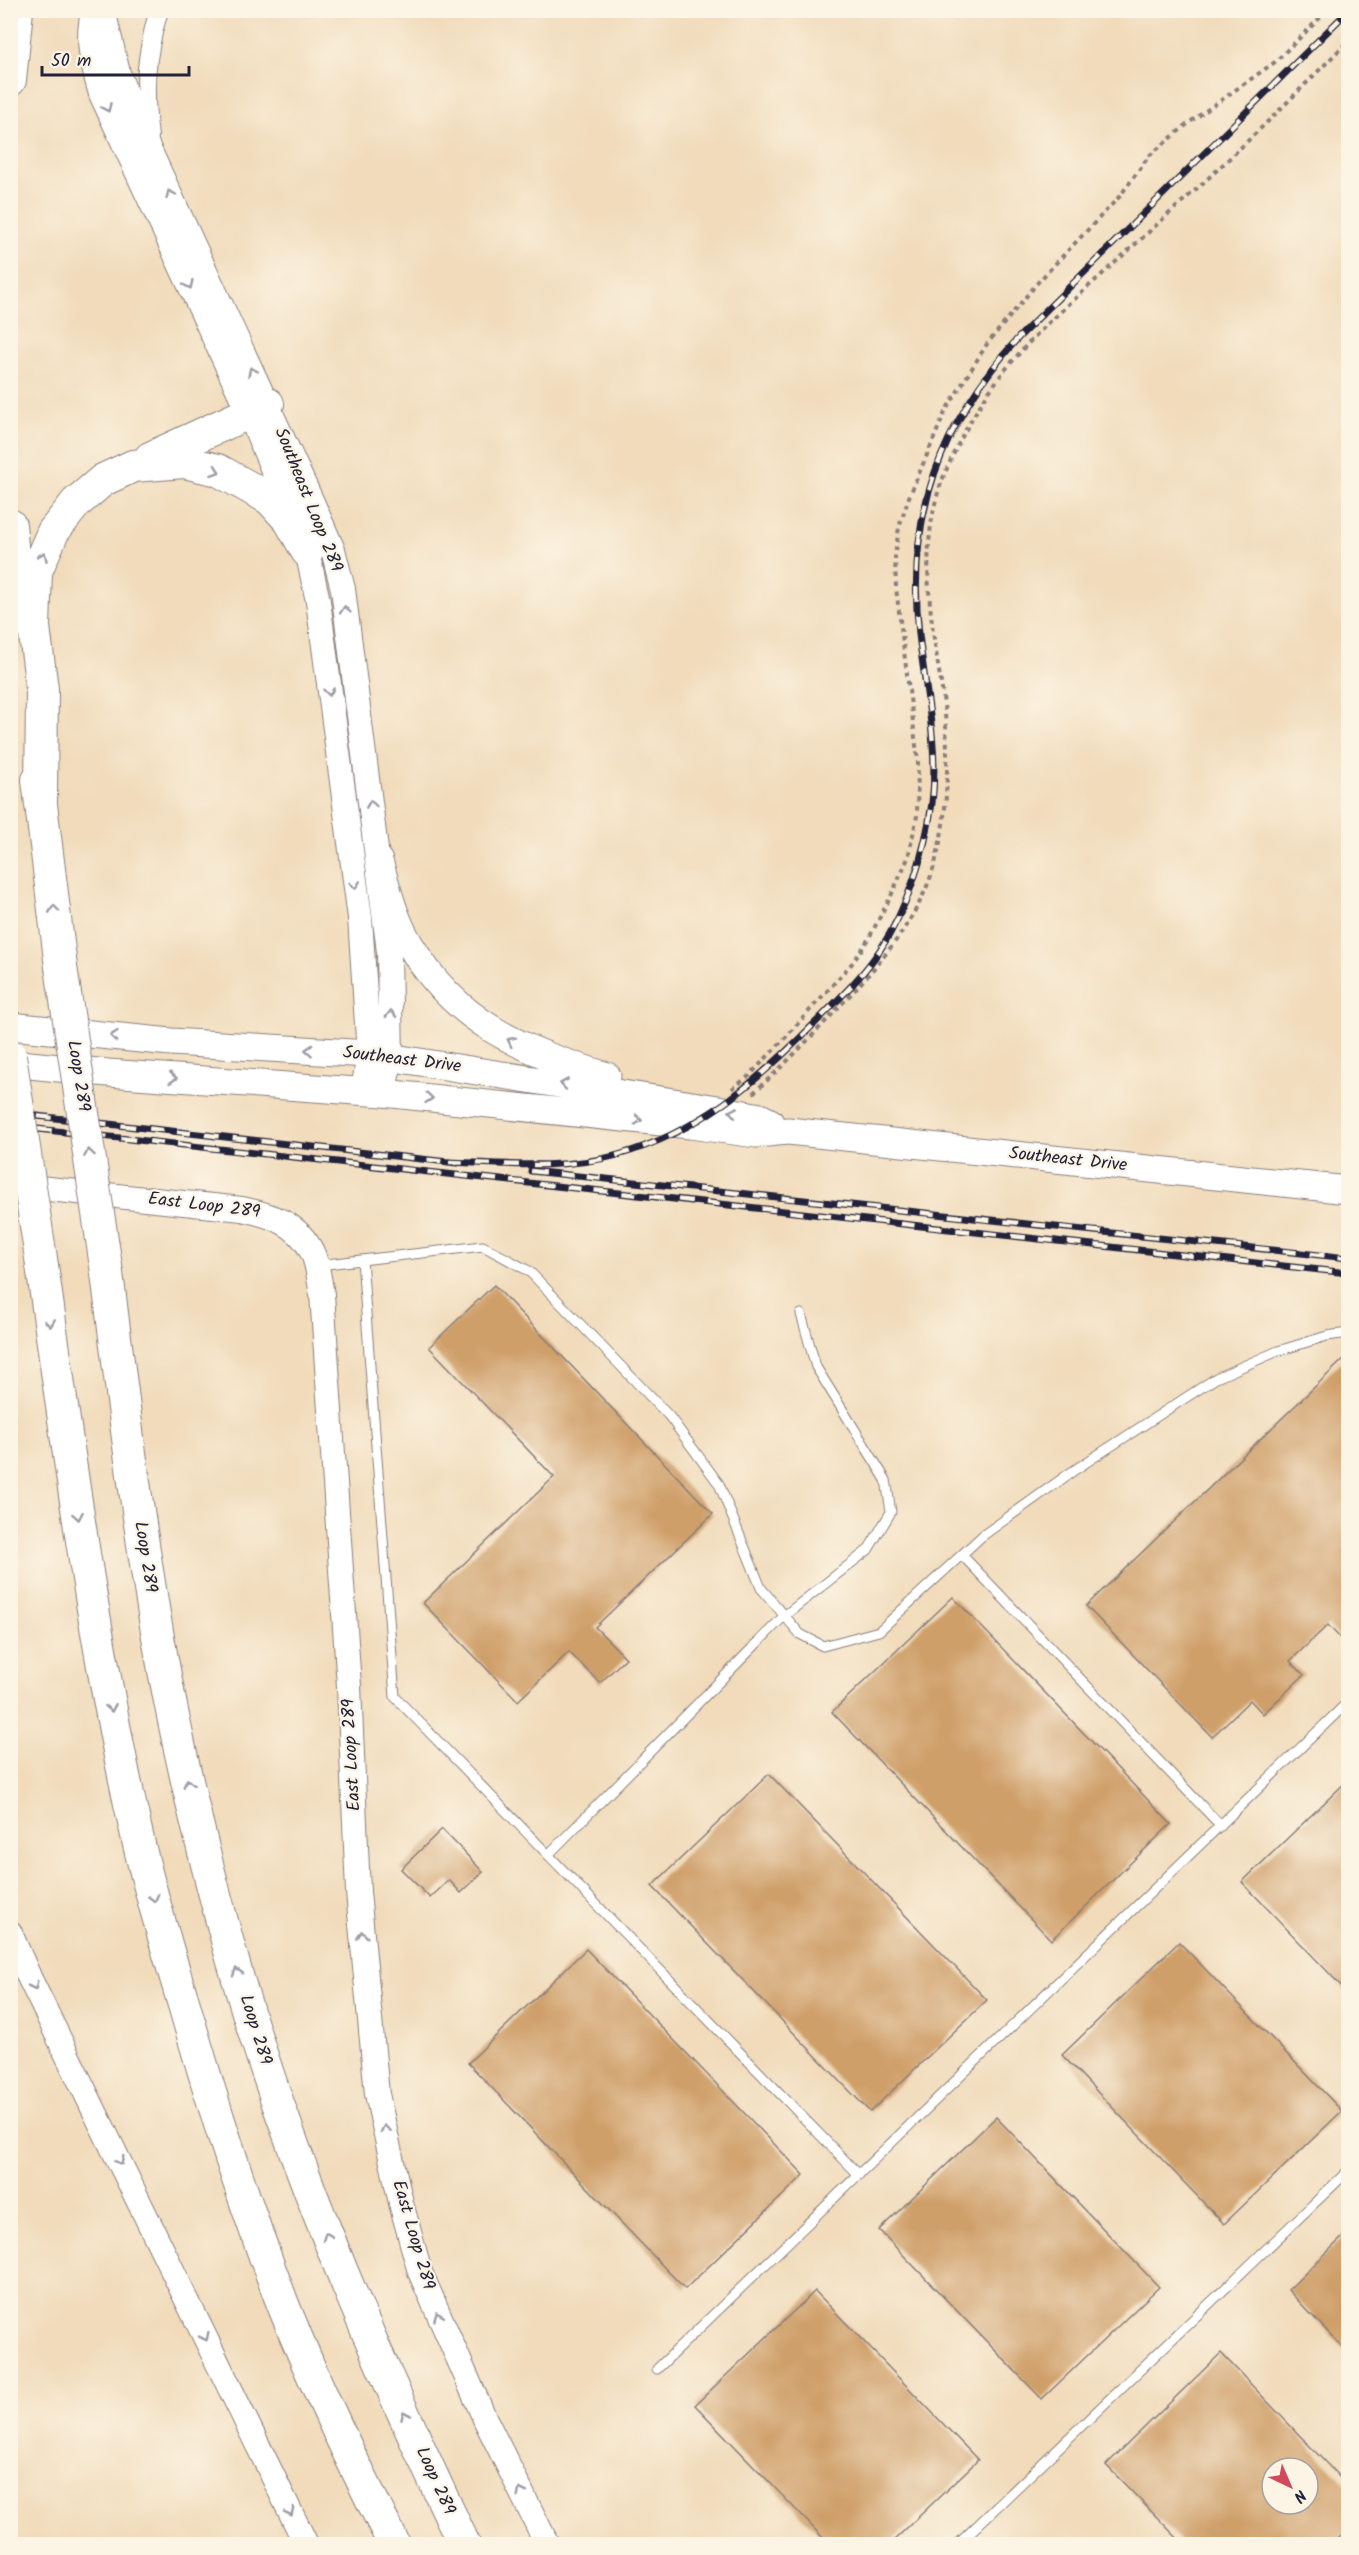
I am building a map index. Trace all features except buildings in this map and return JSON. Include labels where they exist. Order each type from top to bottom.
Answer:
[{"type":"highway","points":[[10,80],[17,10]]},
{"type":"highway","points":[[41,801],[42,689],[34,627],[36,571],[53,532],[76,503],[103,480],[258,409]]},
{"type":"highway","points":[[133,466],[184,462],[218,470],[270,499],[290,521],[307,551]]},
{"type":"highway","name":"Loop 289","points":[[10,525],[22,648],[62,967],[107,1273],[131,1462],[158,1638],[184,1766],[225,1932],[293,2148],[334,2254],[464,2544]]},
{"type":"highway","points":[[10,1056],[75,1497],[115,1727],[139,1842],[173,1969],[239,2183],[285,2308],[366,2489],[394,2544]]},
{"type":"highway","points":[[435,2483],[474,2544]]},
{"type":"main road","name":"Southeast Loop 289","points":[[94,10],[91,20],[90,55],[101,94],[258,409],[333,550],[343,589],[389,952],[380,1056],[373,1092]]},
{"type":"main road","name":"Southeast Loop 289","points":[[103,10],[118,73],[258,409],[307,551],[318,601],[380,1056]]},
{"type":"main road","points":[[379,861],[408,942],[451,999],[508,1040],[547,1058],[624,1082],[663,1100]]},
{"type":"main road","name":"Southeast Drive","points":[[10,1026],[171,1042],[380,1056],[517,1076],[760,1117],[788,1131]]},
{"type":"main road","name":"Southeast Drive","points":[[10,1063],[108,1073],[373,1092],[756,1134],[788,1131],[1348,1190]]},
{"type":"main road","name":"East Loop 289","points":[[10,1185],[242,1209],[274,1216],[299,1232],[314,1253],[322,1294],[347,1663],[358,1892],[377,2094],[401,2203],[420,2272],[484,2419],[547,2544]]},
{"type":"main road","points":[[10,1933],[30,1979],[306,2544]]},
{"type":"street","points":[[151,154],[144,97],[151,36],[159,10]]},
{"type":"lane","points":[[316,1265],[483,1246],[529,1271],[675,1425],[719,1484],[760,1588],[800,1634],[823,1646],[879,1631],[982,1536],[1073,1471],[1216,1378],[1278,1351],[1327,1336],[1348,1333]]},
{"type":"lane","points":[[362,1260],[395,1696],[859,2175]]},
{"type":"lane","points":[[548,1855],[784,1616],[868,1550],[891,1512],[886,1480],[816,1367],[801,1314]]},
{"type":"lane","points":[[962,1555],[1221,1826]]},
{"type":"lane","points":[[657,2369],[1348,1702]]},
{"type":"lane","points":[[958,2544],[1348,2171]]},
{"type":"path","points":[[916,10],[921,17]]},
{"type":"path","points":[[721,1110],[854,961],[869,938],[908,858],[917,816],[918,761],[896,588],[895,556],[899,526],[909,497],[946,410],[987,344],[1039,281],[1120,196],[1149,156],[1190,122],[1275,62],[1328,10]]},
{"type":"path","points":[[721,1110],[807,1042],[880,964],[925,892],[936,859],[943,824],[947,760],[941,682],[935,657],[929,607],[928,568],[934,515],[942,482],[961,439],[996,382],[1016,356],[1058,314],[1235,154],[1348,41]]},
{"type":"railway","points":[[449,1162],[512,1165],[577,1163],[618,1155],[675,1133],[725,1103],[770,1066],[840,998],[873,960],[890,933],[907,898],[920,860],[932,803],[933,739],[919,634],[916,591],[918,550],[924,511],[935,473],[949,438],[992,369],[1020,336],[1348,11]]},
{"type":"railway","points":[[10,1113],[457,1163]]},
{"type":"railway","points":[[10,1126],[1348,1273]]},
{"type":"railway","points":[[531,1171],[1348,1258]]}]
